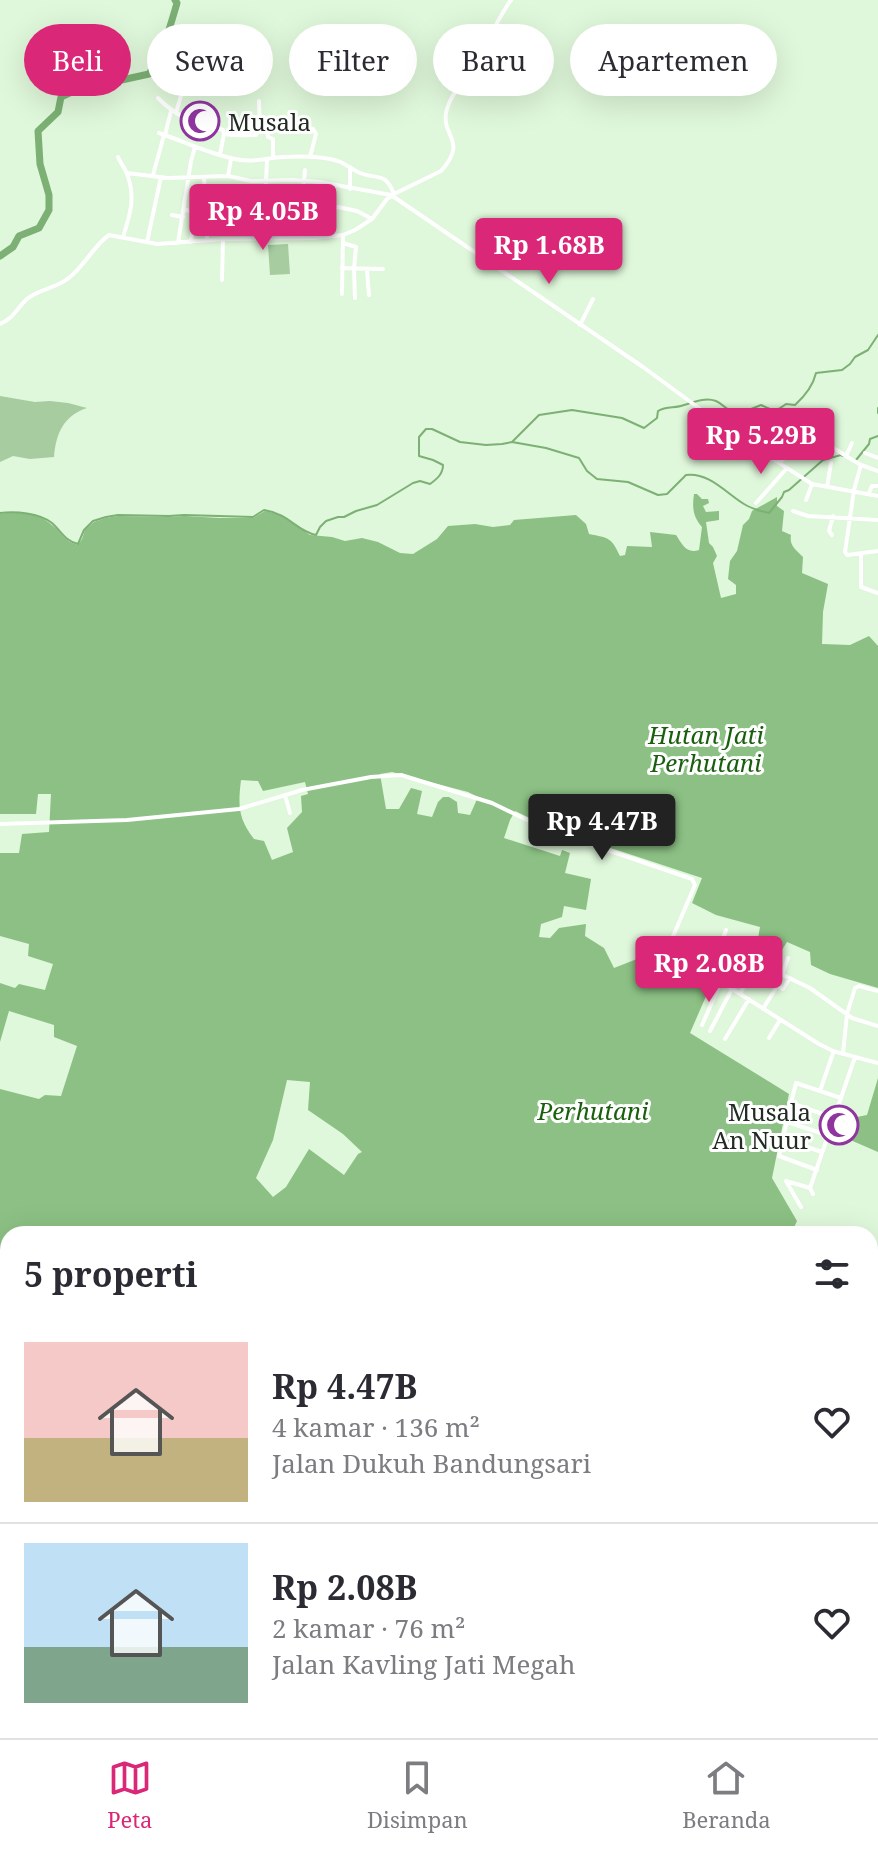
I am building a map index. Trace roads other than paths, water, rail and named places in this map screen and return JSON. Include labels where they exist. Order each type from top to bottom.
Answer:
[{"type":"street","points":[[0,324],[12,317],[30,296],[53,288],[72,275],[107,235],[147,242],[178,243],[343,235],[355,230],[372,219],[393,194],[441,171],[447,164],[454,143],[445,119],[448,106],[511,0]]},
{"type":"street","points":[[153,175],[163,134],[180,96]]},
{"type":"street","points":[[158,98],[173,112],[223,130],[220,154]]},
{"type":"street","points":[[224,134],[256,135],[260,128],[259,101]]},
{"type":"street","points":[[260,128],[313,129],[316,134],[310,157]]},
{"type":"street","points":[[263,238],[266,181],[273,139],[268,137],[267,128]]},
{"type":"street","points":[[163,134],[231,159],[251,162],[310,157],[339,162],[363,174],[386,180],[393,194]]},
{"type":"street","points":[[178,243],[195,147]]},
{"type":"street","points":[[118,157],[127,173],[133,195],[123,237]]},
{"type":"street","points":[[228,176],[231,159]]},
{"type":"street","points":[[350,167],[350,189]]},
{"type":"street","points":[[302,237],[305,170]]},
{"type":"street","points":[[127,173],[161,177],[228,176],[251,181],[320,182],[393,194],[801,478],[812,484],[878,496]]},
{"type":"street","points":[[147,242],[161,177]]},
{"type":"street","points":[[204,177],[207,240]]},
{"type":"street","points":[[264,205],[323,212],[338,207],[357,211],[372,219]]},
{"type":"street","points":[[184,209],[195,213],[191,242]]},
{"type":"street","points":[[172,215],[183,217]]},
{"type":"street","points":[[342,294],[343,235]]},
{"type":"street","points":[[222,280],[223,239]]},
{"type":"street","points":[[343,243],[356,247],[355,298]]},
{"type":"street","points":[[342,268],[383,269]]},
{"type":"street","points":[[367,269],[369,295]]},
{"type":"street","points":[[580,325],[593,299]]},
{"type":"street","points":[[779,462],[808,444],[817,442],[878,471]]},
{"type":"street","points":[[850,458],[852,443]]},
{"type":"street","points":[[865,453],[878,458]]},
{"type":"street","points":[[827,487],[831,463]]},
{"type":"street","points":[[861,465],[844,548],[846,554],[878,551]]},
{"type":"street","points":[[756,503],[787,468]]},
{"type":"street","points":[[828,479],[836,481]]},
{"type":"street","points":[[806,500],[812,484]]},
{"type":"street","points":[[869,494],[872,486],[878,486]]},
{"type":"street","points":[[793,511],[804,515],[878,520]]},
{"type":"street","points":[[832,535],[829,531],[833,516]]},
{"type":"street","points":[[861,553],[861,587],[878,593]]},
{"type":"street","points":[[0,824],[127,820],[239,809],[329,785],[401,775],[492,803],[546,829],[692,879],[695,885],[672,938],[673,948],[819,1044],[878,1063]]},
{"type":"street","points":[[285,795],[290,813]]},
{"type":"street","points":[[710,975],[726,930]]},
{"type":"street","points":[[720,945],[810,988],[847,1014],[878,1026]]},
{"type":"street","points":[[710,1031],[745,957]]},
{"type":"street","points":[[782,975],[788,958]]},
{"type":"street","points":[[740,994],[756,962]]},
{"type":"street","points":[[751,972],[784,989],[790,978]]},
{"type":"street","points":[[702,1025],[721,982]]},
{"type":"street","points":[[763,1009],[777,986]]},
{"type":"street","points":[[843,1053],[847,1014],[856,986],[878,991]]},
{"type":"street","points":[[725,1039],[749,999]]},
{"type":"street","points":[[769,1038],[780,1020]]},
{"type":"street","points":[[820,1091],[833,1053]]},
{"type":"street","points":[[810,1188],[855,1057]]},
{"type":"street","points":[[817,1170],[779,1155],[794,1085],[796,1083],[841,1098]]},
{"type":"street","points":[[791,1103],[834,1118]]},
{"type":"street","points":[[787,1122],[827,1135]]},
{"type":"street","points":[[783,1139],[822,1152]]},
{"type":"street","points":[[801,1207],[786,1181],[810,1188],[813,1194]]},
{"type":"waterway","points":[[0,256],[13,247],[19,236],[39,228],[49,210],[49,195],[40,164],[38,131],[58,112],[61,97],[76,90],[149,74],[166,40],[177,3],[175,0]]},
{"type":"waterway","points":[[0,513],[41,517],[78,544],[84,530],[93,521],[118,515],[253,517],[264,510],[280,515],[316,535],[326,521],[377,505],[413,483],[420,481],[430,484],[437,478],[443,465],[419,456],[419,437],[426,429],[460,442],[486,445],[512,442],[539,415],[572,410],[622,418],[644,428],[657,418],[661,409],[704,400],[716,401],[739,414],[761,405],[776,410],[786,404],[795,405],[808,390],[816,373],[842,370],[868,350],[878,335]]},
{"type":"waterway","points":[[878,408],[878,413]]},
{"type":"waterway","points":[[856,460],[870,439],[878,436]]},
{"type":"waterway","points":[[512,442],[579,458],[597,479],[628,482],[658,495],[667,494],[686,475],[702,477],[747,506],[769,513],[784,492],[823,460],[843,456]]},
{"type":"place","name":"Musala","points":[[200,121]]},
{"type":"place","name":"Musala An Nuur","points":[[839,1125]]},
{"type":"park label","name":"Hutan Jati Perhutani","points":[[706,748]]},
{"type":"park label","name":"Perhutani","points":[[593,1110]]}]
